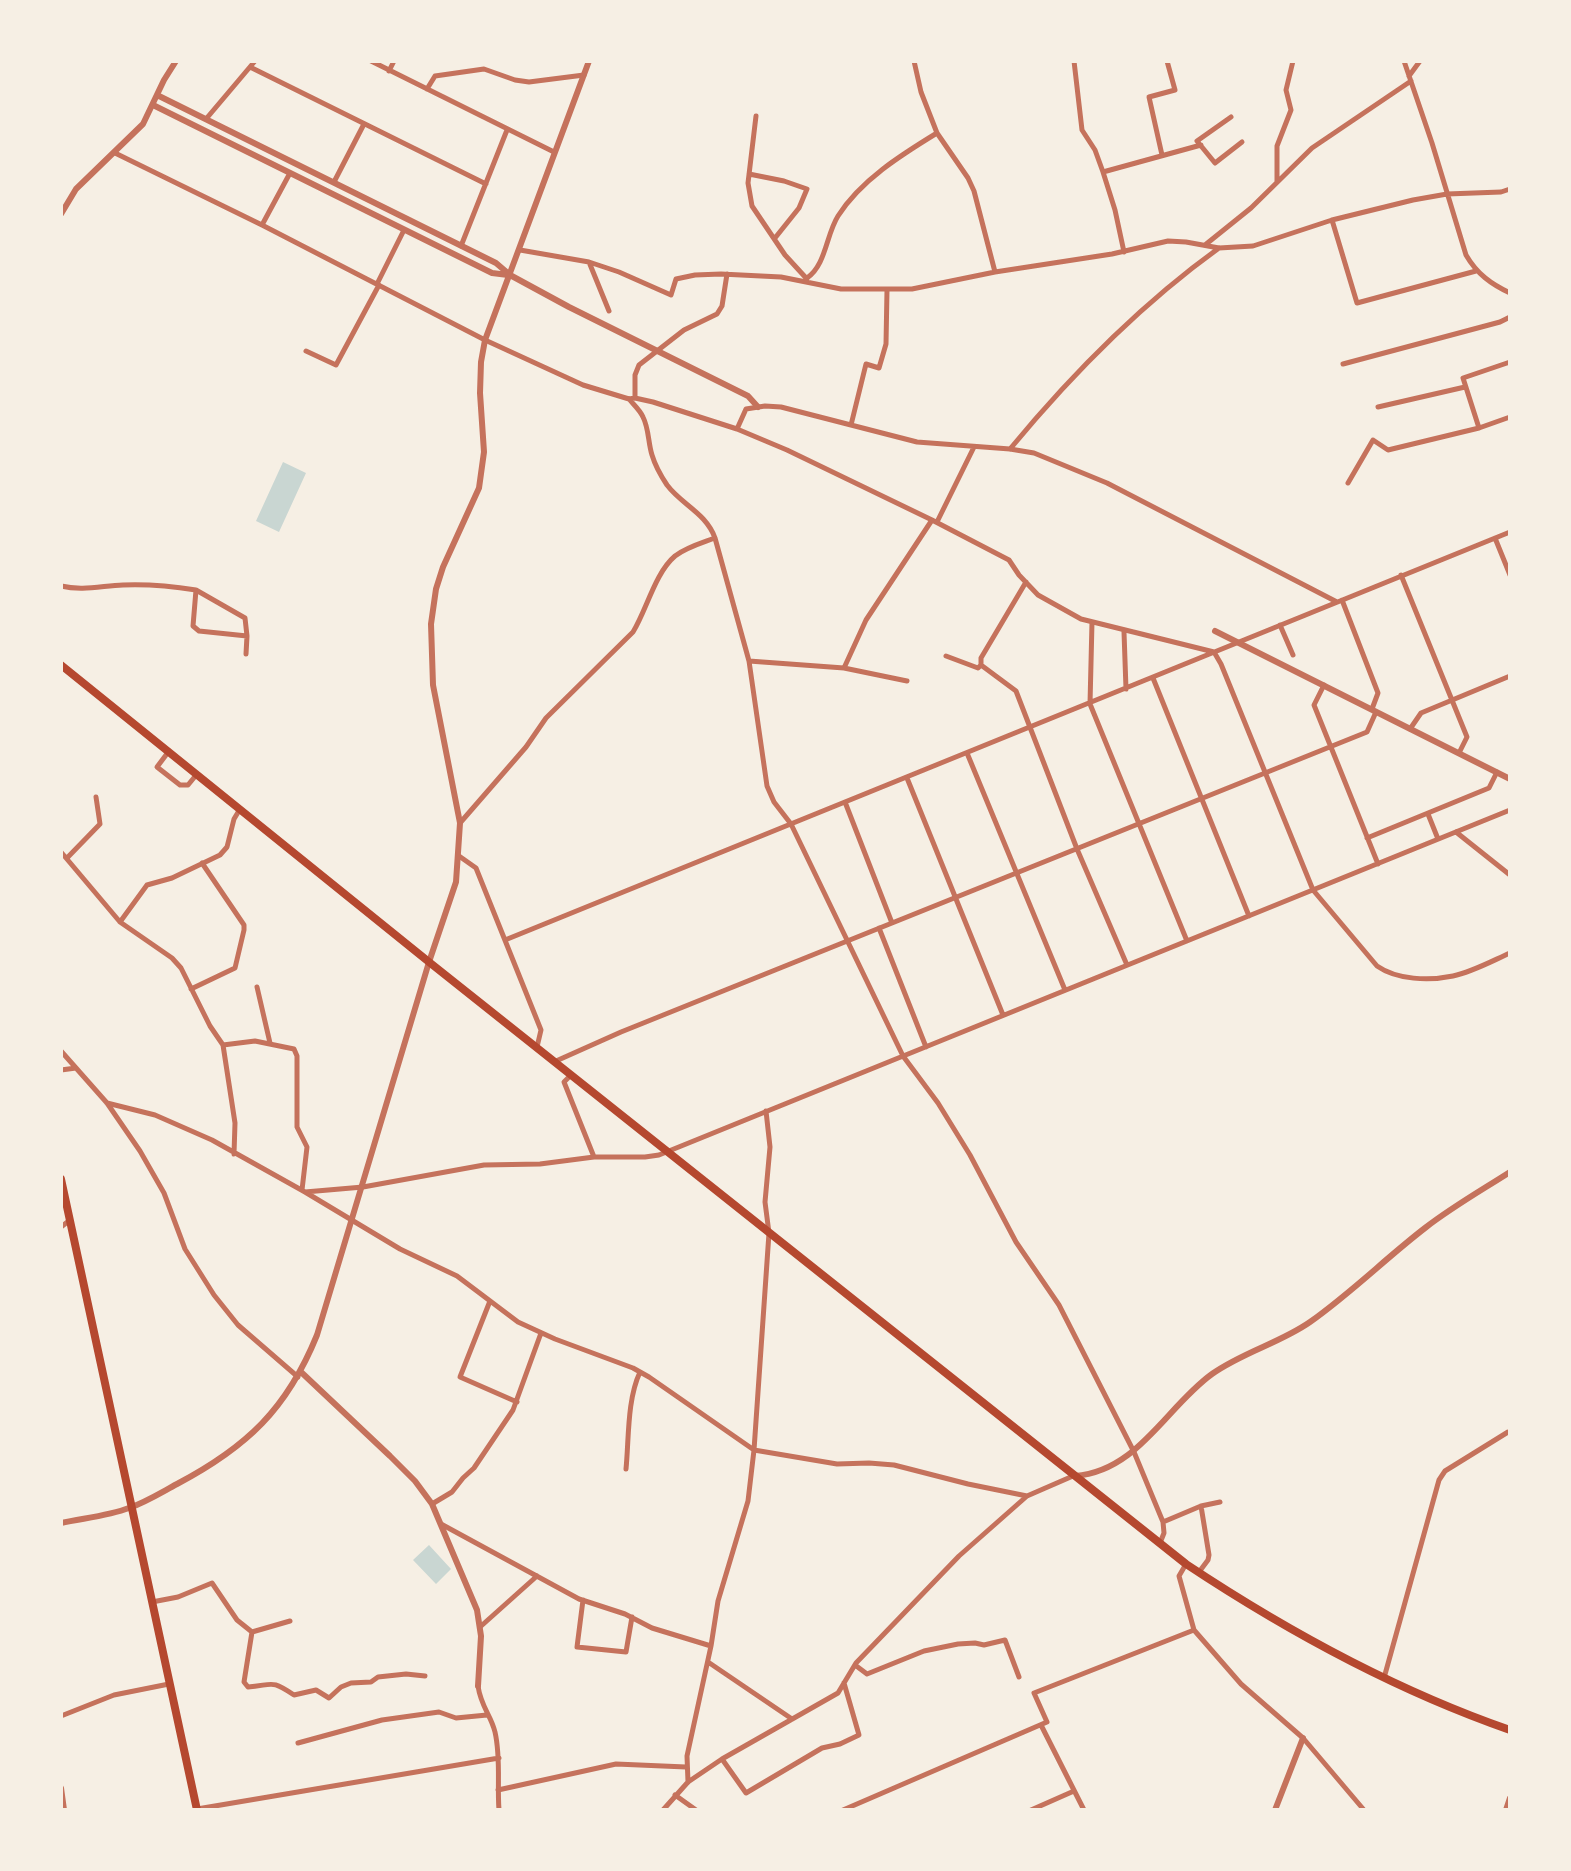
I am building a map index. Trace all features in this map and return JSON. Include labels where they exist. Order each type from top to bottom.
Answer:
[{"type":"highway","points":[[61,665],[429,962],[1186,1564],[1282,1624],[1384,1678],[1510,1730]]},
{"type":"highway","points":[[61,1179],[197,1809]]},
{"type":"street","points":[[61,214],[76,189],[143,124],[176,61]]},
{"type":"street","points":[[206,119],[255,61]]},
{"type":"street","points":[[370,61],[554,152]]},
{"type":"street","points":[[389,71],[394,61]]},
{"type":"street","points":[[484,69],[486,61]]},
{"type":"street","points":[[61,1523],[132,1507],[195,1475],[232,1451],[269,1418],[299,1375],[317,1335],[429,962],[453,893],[459,856],[460,823],[433,685],[431,624],[436,589],[443,567],[479,488],[484,452],[480,393],[485,340],[589,61]]},
{"type":"street","points":[[914,61],[921,92],[937,132],[974,191],[995,272]]},
{"type":"street","points":[[1073,61],[1082,130],[1095,150],[1103,172],[1124,252]]},
{"type":"street","points":[[1163,155],[1149,97],[1175,89],[1167,61]]},
{"type":"street","points":[[1278,182],[1277,146],[1292,110],[1286,90],[1293,61]]},
{"type":"street","points":[[1404,61],[1466,255],[1476,271],[1494,286],[1510,293]]},
{"type":"street","points":[[1205,245],[1278,182],[1312,148],[1410,79],[1420,61]]},
{"type":"street","points":[[250,67],[485,184]]},
{"type":"street","points":[[428,89],[435,76],[484,69],[507,78],[529,82],[584,75]]},
{"type":"street","points":[[157,95],[496,263],[510,275],[569,307],[748,396],[758,407]]},
{"type":"street","points":[[153,105],[492,273],[510,275]]},
{"type":"street","points":[[756,116],[748,183],[752,206],[786,256],[807,280]]},
{"type":"street","points":[[1231,117],[1197,141],[1215,163],[1242,142]]},
{"type":"street","points":[[334,182],[364,124]]},
{"type":"street","points":[[461,246],[507,130]]},
{"type":"street","points":[[807,280],[818,266],[829,233],[852,198],[863,186],[937,132]]},
{"type":"street","points":[[1103,172],[1201,145]]},
{"type":"street","points":[[115,153],[485,340],[583,385],[669,406],[737,429],[935,521],[1009,560],[1038,595],[1081,619],[1124,632],[1214,652],[1313,890],[1377,967],[1387,974],[1401,977],[1454,976],[1510,953]]},
{"type":"street","points":[[262,225],[290,173]]},
{"type":"street","points":[[749,174],[807,189],[799,208],[775,238]]},
{"type":"street","points":[[520,250],[589,262],[671,295],[676,279],[695,275],[727,274],[807,280],[841,289],[887,290],[925,287],[1168,242],[1219,248],[1253,246],[1332,220],[1447,194],[1502,192],[1510,189]]},
{"type":"street","points":[[1332,220],[1357,303],[1476,271]]},
{"type":"street","points":[[306,351],[337,365],[404,230]]},
{"type":"street","points":[[1010,449],[1064,385],[1098,351],[1178,278],[1219,248]]},
{"type":"street","points":[[589,262],[608,310]]},
{"type":"street","points":[[727,274],[722,306],[717,314],[684,330],[639,365],[632,399],[642,415],[652,455],[667,484],[675,495],[704,518],[715,538],[749,661],[767,786],[774,802],[791,824],[903,1056],[933,1096],[970,1155],[1016,1242],[1059,1305],[1134,1452],[1163,1522],[1164,1534],[1160,1543]]},
{"type":"street","points":[[851,425],[866,364],[878,368],[886,344],[887,290]]},
{"type":"street","points":[[1343,364],[1500,322],[1510,317]]},
{"type":"street","points":[[1479,428],[1463,378],[1510,362]]},
{"type":"street","points":[[1378,407],[1465,387]]},
{"type":"street","points":[[556,1061],[621,1032],[1367,732],[1374,710],[1378,694],[1339,601],[1107,483],[1034,453],[917,442],[801,411],[765,406],[746,409],[737,429]]},
{"type":"street","points":[[1348,484],[1373,440],[1388,450],[1479,428],[1510,417]]},
{"type":"street","points":[[844,668],[866,620],[935,521],[974,447]]},
{"type":"street","points":[[505,940],[1510,532]]},
{"type":"street","points":[[460,823],[526,747],[546,718],[633,632],[647,608],[658,579],[674,558],[715,538]]},
{"type":"street","points":[[1495,538],[1510,575]]},
{"type":"street","points":[[1401,575],[1467,737],[1459,753]]},
{"type":"street","points":[[981,665],[981,658],[1026,582]]},
{"type":"street","points":[[61,586],[77,590],[141,584],[195,590],[244,618],[246,654]]},
{"type":"street","points":[[195,590],[192,626],[199,631],[247,636]]},
{"type":"street","points":[[1092,622],[1090,704],[1187,941]]},
{"type":"street","points":[[1280,625],[1293,655]]},
{"type":"street","points":[[1215,631],[1510,779]]},
{"type":"street","points":[[1124,632],[1126,689]]},
{"type":"street","points":[[946,656],[978,668],[981,665]]},
{"type":"street","points":[[749,661],[844,668],[907,681]]},
{"type":"street","points":[[981,665],[1016,691],[1077,849],[1126,965]]},
{"type":"street","points":[[1410,729],[1421,713],[1510,676]]},
{"type":"street","points":[[1153,678],[1249,916]]},
{"type":"street","points":[[1324,685],[1314,705],[1378,864]]},
{"type":"street","points":[[169,751],[157,767],[180,785],[188,785],[197,774]]},
{"type":"street","points":[[967,753],[1065,990]]},
{"type":"street","points":[[1367,838],[1489,788],[1497,772]]},
{"type":"street","points":[[907,778],[1003,1015]]},
{"type":"street","points":[[67,858],[100,824],[96,797]]},
{"type":"street","points":[[845,802],[892,923]]},
{"type":"street","points":[[120,922],[147,885],[172,878],[220,855],[227,847],[234,819],[240,809]]},
{"type":"street","points":[[303,1191],[363,1187],[484,1165],[540,1164],[594,1157],[645,1157],[668,1151],[1510,810]]},
{"type":"street","points":[[1428,814],[1438,839]]},
{"type":"street","points":[[1456,832],[1510,875]]},
{"type":"street","points":[[61,852],[120,922],[172,958],[181,968],[210,1026],[223,1045],[235,1123],[234,1154]]},
{"type":"street","points":[[459,856],[476,868],[541,1030],[537,1046]]},
{"type":"street","points":[[191,989],[235,968],[244,930],[244,925],[202,863]]},
{"type":"street","points":[[879,928],[926,1046]]},
{"type":"street","points":[[257,988],[270,1043]]},
{"type":"street","points":[[223,1045],[255,1041],[295,1049],[297,1127],[307,1147],[303,1191]]},
{"type":"street","points":[[61,1051],[107,1103],[146,1161],[164,1193],[185,1249],[214,1295],[238,1325],[299,1375],[396,1462],[432,1504],[471,1595],[480,1627],[478,1686],[487,1716],[493,1724],[499,1758],[499,1810]]},
{"type":"street","points":[[61,1070],[76,1068]]},
{"type":"street","points":[[572,1074],[564,1082],[594,1157]]},
{"type":"street","points":[[107,1103],[155,1115],[212,1140],[400,1249],[457,1276],[509,1317],[541,1333],[640,1372],[754,1450],[837,1464],[869,1462],[894,1465],[1027,1496]]},
{"type":"street","points":[[688,1782],[686,1767],[718,1601],[748,1501],[754,1450],[769,1233],[765,1202],[770,1147],[766,1111]]},
{"type":"street","points":[[663,1810],[688,1782],[722,1759],[838,1693],[855,1665],[959,1556],[1027,1496],[1073,1476],[1122,1460],[1134,1452],[1182,1399],[1213,1374],[1244,1354],[1284,1337],[1308,1323],[1427,1227],[1510,1172]]},
{"type":"street","points":[[61,1227],[69,1220]]},
{"type":"street","points":[[490,1301],[460,1377],[517,1402]]},
{"type":"street","points":[[432,1504],[452,1492],[474,1468],[517,1402],[541,1333]]},
{"type":"street","points":[[626,1469],[633,1387],[640,1372]]},
{"type":"street","points":[[1384,1678],[1439,1480],[1445,1471],[1507,1432],[1510,1433]]},
{"type":"street","points":[[1163,1522],[1201,1506],[1220,1502]]},
{"type":"street","points":[[1199,1572],[1209,1555],[1201,1506]]},
{"type":"street","points":[[441,1524],[583,1600],[632,1617],[652,1628],[711,1646]]},
{"type":"street","points":[[1186,1564],[1179,1576],[1194,1630],[1241,1684],[1303,1738],[1364,1810]]},
{"type":"street","points":[[480,1627],[537,1576]]},
{"type":"street","points":[[152,1602],[178,1597],[212,1583],[237,1620],[252,1632]]},
{"type":"street","points":[[583,1600],[577,1647],[626,1652],[632,1617]]},
{"type":"street","points":[[252,1632],[290,1621]]},
{"type":"street","points":[[843,1810],[1046,1722],[1034,1693],[1194,1630]]},
{"type":"street","points":[[252,1632],[244,1682],[248,1687],[275,1683],[294,1695],[316,1690],[329,1698],[341,1687],[351,1683],[371,1682],[378,1677],[407,1674],[425,1676]]},
{"type":"street","points":[[855,1665],[867,1674],[925,1651],[958,1644],[984,1644],[1005,1640],[1019,1676]]},
{"type":"street","points":[[708,1662],[792,1719]]},
{"type":"street","points":[[722,1759],[746,1793],[822,1748],[840,1744],[859,1735],[844,1683]]},
{"type":"street","points":[[61,1716],[114,1695],[169,1684]]},
{"type":"street","points":[[298,1743],[382,1720],[439,1712],[456,1718],[487,1716]]},
{"type":"street","points":[[1041,1725],[1084,1810]]},
{"type":"street","points":[[1275,1810],[1303,1738]]},
{"type":"street","points":[[197,1809],[499,1758]]},
{"type":"street","points":[[498,1790],[617,1764],[686,1767]]},
{"type":"street","points":[[61,1788],[64,1810]]},
{"type":"street","points":[[1031,1810],[1074,1791]]},
{"type":"street","points":[[675,1795],[696,1810]]},
{"type":"street","points":[[1506,1810],[1510,1798]]},
{"type":"shaded area","points":[[283,462],[306,473],[279,532],[256,521]]},
{"type":"shaded area","points":[[429,1545],[451,1569],[436,1584],[413,1560]]}]
